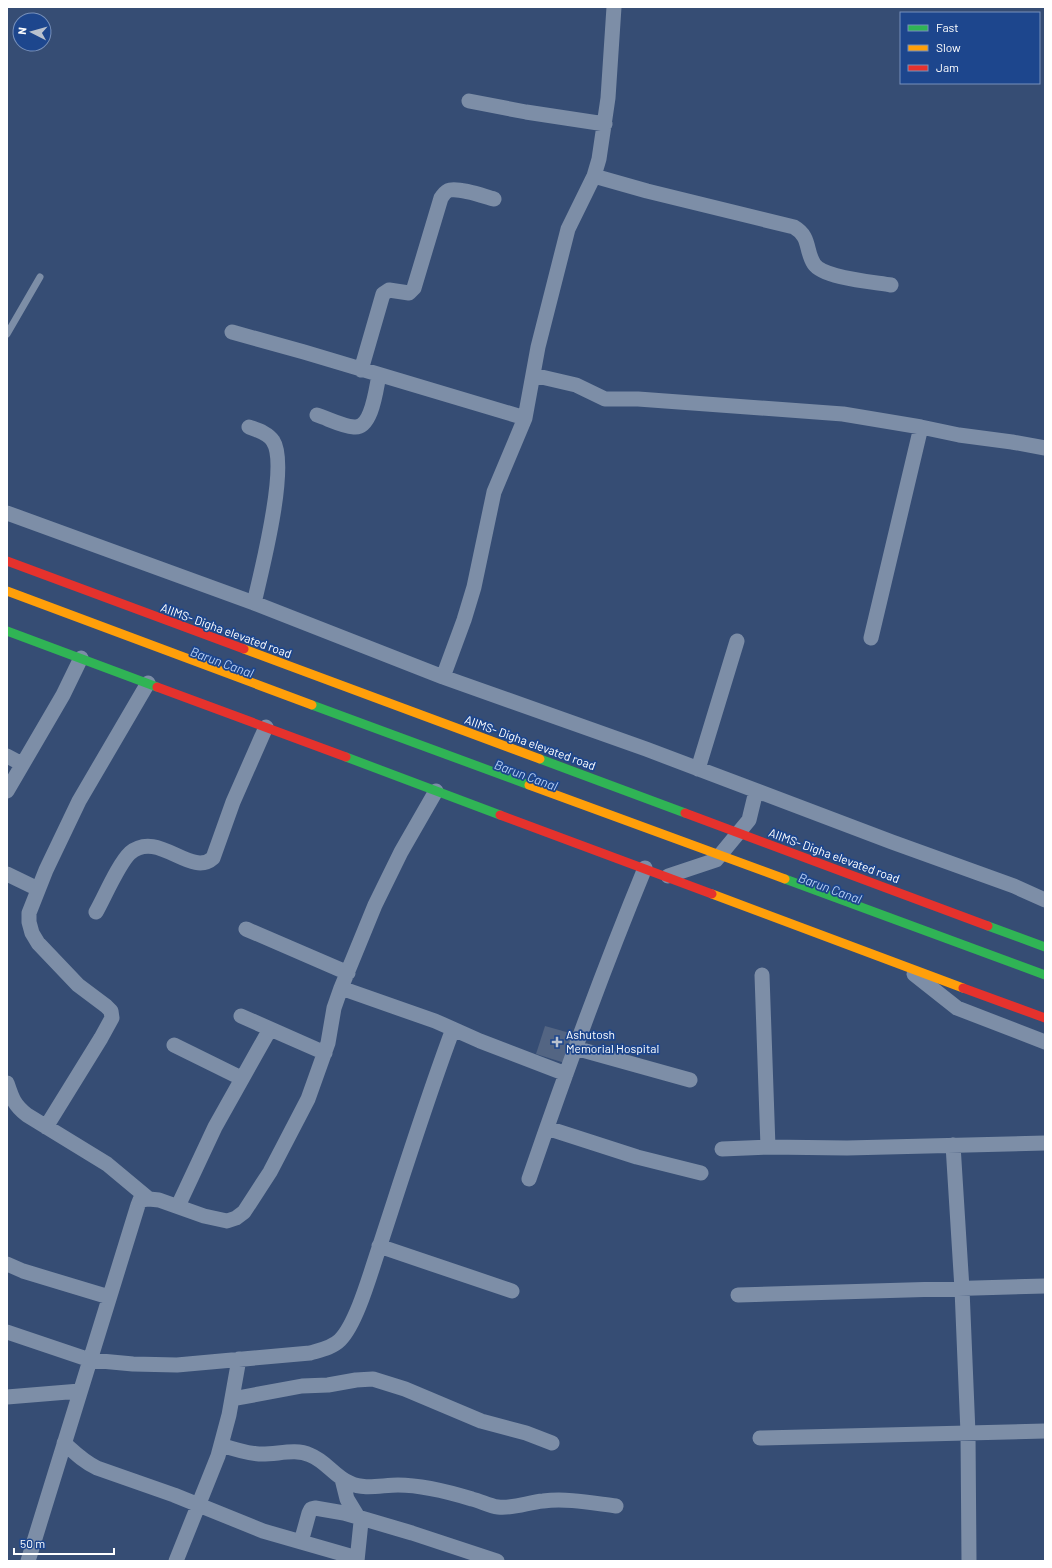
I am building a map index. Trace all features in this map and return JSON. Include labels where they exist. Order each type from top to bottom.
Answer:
[{"type":"main road","name":"AIIMS- Digha elevated road","points":[[7,561],[1045,947]]},
{"type":"main road","points":[[7,591],[1045,975]]},
{"type":"main road","points":[[7,631],[668,876],[1045,1018]]},
{"type":"street","points":[[443,677],[464,620],[474,587],[494,492],[525,418],[538,347],[568,229],[594,176],[599,159],[605,124],[610,74],[614,7]]},
{"type":"street","points":[[469,101],[526,112],[605,124]]},
{"type":"street","points":[[594,176],[654,193],[794,227],[801,231],[805,237],[812,261],[821,271],[830,275],[891,285]]},
{"type":"street","points":[[361,370],[383,294],[389,290],[409,293],[414,288],[444,192],[451,190],[460,191],[494,199]]},
{"type":"street","points":[[232,332],[525,418]]},
{"type":"street","points":[[317,415],[353,427],[362,426],[366,422],[371,410],[379,375]]},
{"type":"street","points":[[532,376],[576,385],[605,399],[638,399],[843,414],[959,435],[1045,448]]},
{"type":"street","points":[[249,427],[260,431],[272,439],[277,452],[278,463],[273,514],[254,603]]},
{"type":"street","points":[[871,638],[921,427]]},
{"type":"street","points":[[7,513],[254,603],[443,677],[698,769],[1014,886],[1045,900]]},
{"type":"street","points":[[698,769],[737,641]]},
{"type":"street","points":[[7,791],[63,695],[81,658]]},
{"type":"street","points":[[46,1127],[112,1018],[111,1011],[78,985],[38,943],[32,933],[29,922],[30,913],[38,889],[79,801],[148,683]]},
{"type":"street","points":[[96,912],[123,862],[136,849],[150,846],[160,848],[194,862],[202,863],[209,862],[213,858],[233,802],[266,727]]},
{"type":"street","points":[[7,756],[22,764]]},
{"type":"street","points":[[28,1561],[140,1200],[159,1200],[216,1219],[227,1221],[236,1218],[244,1212],[280,1155],[308,1098],[328,1043],[334,1008],[375,905],[401,852],[436,791]]},
{"type":"street","points":[[668,876],[716,860],[749,820],[756,791]]},
{"type":"street","points":[[529,1179],[575,1048],[645,868]]},
{"type":"street","points":[[7,874],[38,889]]},
{"type":"street","points":[[246,929],[348,973]]},
{"type":"street","points":[[902,965],[957,1008],[1045,1042]]},
{"type":"street","points":[[762,975],[768,1147]]},
{"type":"street","points":[[341,988],[401,1008],[566,1074]]},
{"type":"street","points":[[241,1016],[325,1053]]},
{"type":"street","points":[[178,1206],[215,1126],[270,1029]]},
{"type":"street","points":[[7,1332],[90,1360],[154,1366],[310,1352],[329,1348],[340,1340],[349,1328],[360,1301],[452,1029]]},
{"type":"street","points":[[174,1044],[241,1078]]},
{"type":"street","points":[[575,1048],[690,1080]]},
{"type":"street","points":[[7,1085],[11,1097],[17,1107],[26,1115],[107,1164],[149,1199]]},
{"type":"street","points":[[547,1128],[637,1157],[701,1173]]},
{"type":"street","points":[[722,1149],[768,1147],[847,1148],[1045,1143]]},
{"type":"street","points":[[953,1145],[962,1290],[968,1433],[969,1561]]},
{"type":"street","points":[[379,1246],[512,1291]]},
{"type":"street","points":[[7,1264],[23,1271],[109,1298]]},
{"type":"street","points":[[738,1295],[962,1290],[1045,1286]]},
{"type":"street","points":[[176,1561],[221,1446],[232,1399],[239,1359]]},
{"type":"street","points":[[232,1399],[302,1386],[373,1379],[405,1389],[481,1421],[526,1433],[552,1443]]},
{"type":"street","points":[[7,1397],[80,1391]]},
{"type":"street","points":[[760,1438],[1045,1431]]},
{"type":"street","points":[[64,1443],[88,1464],[198,1505],[249,1526],[357,1560],[361,1527],[359,1517],[347,1499],[342,1479]]},
{"type":"street","points":[[221,1446],[259,1454],[299,1452],[310,1454],[342,1479],[350,1484],[359,1486],[400,1484],[468,1498],[498,1507],[556,1500],[616,1506]]},
{"type":"street","points":[[301,1542],[311,1509],[320,1508],[359,1517],[497,1561]]},
{"type":"lane","points":[[7,334],[40,277]]},
{"type":"building","points":[[545,1026],[577,1035],[568,1064],[536,1054]]},
{"type":"traffic: fast","points":[[7,631],[157,687]]},
{"type":"traffic: fast","points":[[312,705],[529,785]]},
{"type":"traffic: fast","points":[[346,757],[500,815]]},
{"type":"traffic: fast","points":[[540,759],[685,813]]},
{"type":"traffic: fast","points":[[785,879],[1045,975]]},
{"type":"traffic: fast","points":[[988,926],[1045,947]]},
{"type":"traffic: slow","points":[[7,591],[312,705]]},
{"type":"traffic: slow","points":[[244,649],[540,759]]},
{"type":"traffic: slow","points":[[529,785],[785,879]]},
{"type":"traffic: slow","points":[[712,894],[963,988]]},
{"type":"traffic: jam","points":[[7,561],[244,649]]},
{"type":"traffic: jam","points":[[157,687],[346,757]]},
{"type":"traffic: jam","points":[[685,813],[988,926]]},
{"type":"traffic: jam","points":[[500,815],[712,894]]},
{"type":"traffic: jam","points":[[963,988],[1045,1018]]},
{"type":"place","name":"Ashutosh Memorial Hospital","points":[[557,1042]]},
{"type":"water label","name":"Barun Canal","points":[[222,662]]},
{"type":"water label","name":"Barun Canal","points":[[526,775]]},
{"type":"water label","name":"Barun Canal","points":[[830,888]]}]
